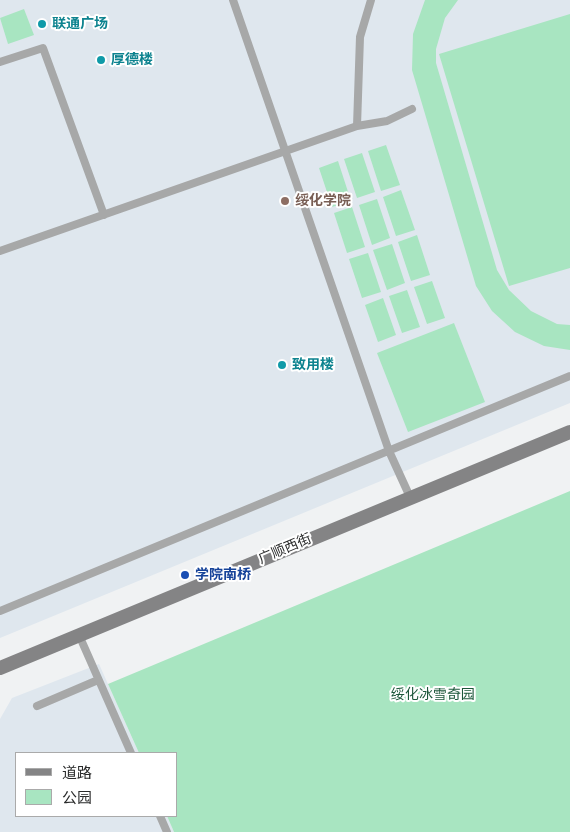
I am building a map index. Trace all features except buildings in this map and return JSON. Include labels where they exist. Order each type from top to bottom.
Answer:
[{"type":"main road","name":"广顺西街","points":[[0,668],[570,432]]},
{"type":"lane","points":[[233,0],[389,451],[410,498]]},
{"type":"lane","points":[[357,126],[360,37],[371,0]]},
{"type":"lane","points":[[0,62],[43,48],[104,215]]},
{"type":"lane","points":[[0,251],[357,126],[387,121],[412,110]]},
{"type":"lane","points":[[0,611],[570,376]]},
{"type":"lane","points":[[78,635],[132,752]]},
{"type":"lane","points":[[37,706],[98,680]]},
{"type":"lane","points":[[160,817],[167,832]]},
{"type":"shaded area","name":"绥化学院","points":[[0,0],[570,0],[570,403],[0,638]]},
{"type":"shaded area","points":[[99,664],[139,752],[15,752],[15,817],[167,817],[174,832],[0,832],[0,719],[12,698]]},
{"type":"green space","points":[[425,0],[458,0],[445,18],[436,49],[436,63],[497,270],[509,290],[531,311],[557,324],[570,325],[570,350],[544,346],[515,332],[492,311],[476,286],[412,70],[413,34]]},
{"type":"green space","points":[[24,9],[34,35],[8,44],[0,18]]},
{"type":"green space","points":[[570,14],[570,268],[509,286],[439,54]]},
{"type":"green space","points":[[386,145],[400,185],[381,191],[368,151]]},
{"type":"green space","points":[[362,153],[375,192],[357,198],[344,159]]},
{"type":"green space","points":[[338,161],[351,201],[332,207],[319,168]]},
{"type":"green space","points":[[401,190],[415,230],[396,236],[383,197]]},
{"type":"green space","points":[[377,199],[390,238],[372,245],[359,205]]},
{"type":"green space","points":[[352,207],[365,247],[347,253],[334,213]]},
{"type":"green space","points":[[417,235],[430,275],[411,281],[398,242]]},
{"type":"green space","points":[[392,244],[405,283],[387,290],[373,250]]},
{"type":"green space","points":[[368,253],[381,292],[362,298],[349,259]]},
{"type":"green space","points":[[432,281],[445,318],[427,324],[414,287]]},
{"type":"green space","points":[[407,290],[420,327],[402,333],[389,296]]},
{"type":"green space","points":[[383,298],[396,335],[378,342],[365,305]]},
{"type":"green space","points":[[454,323],[485,402],[408,432],[377,353]]},
{"type":"green space","name":"绥化冰雪奇园","points":[[570,491],[570,832],[174,832],[167,817],[178,817],[178,752],[139,752],[108,684]]},
{"type":"place","name":"联通广场","points":[[42,24]]},
{"type":"place","name":"厚德楼","points":[[101,60]]},
{"type":"place","name":"绥化学院","points":[[285,201]]},
{"type":"place","name":"致用楼","points":[[282,365]]},
{"type":"place","name":"学院南桥","points":[[185,575]]}]
